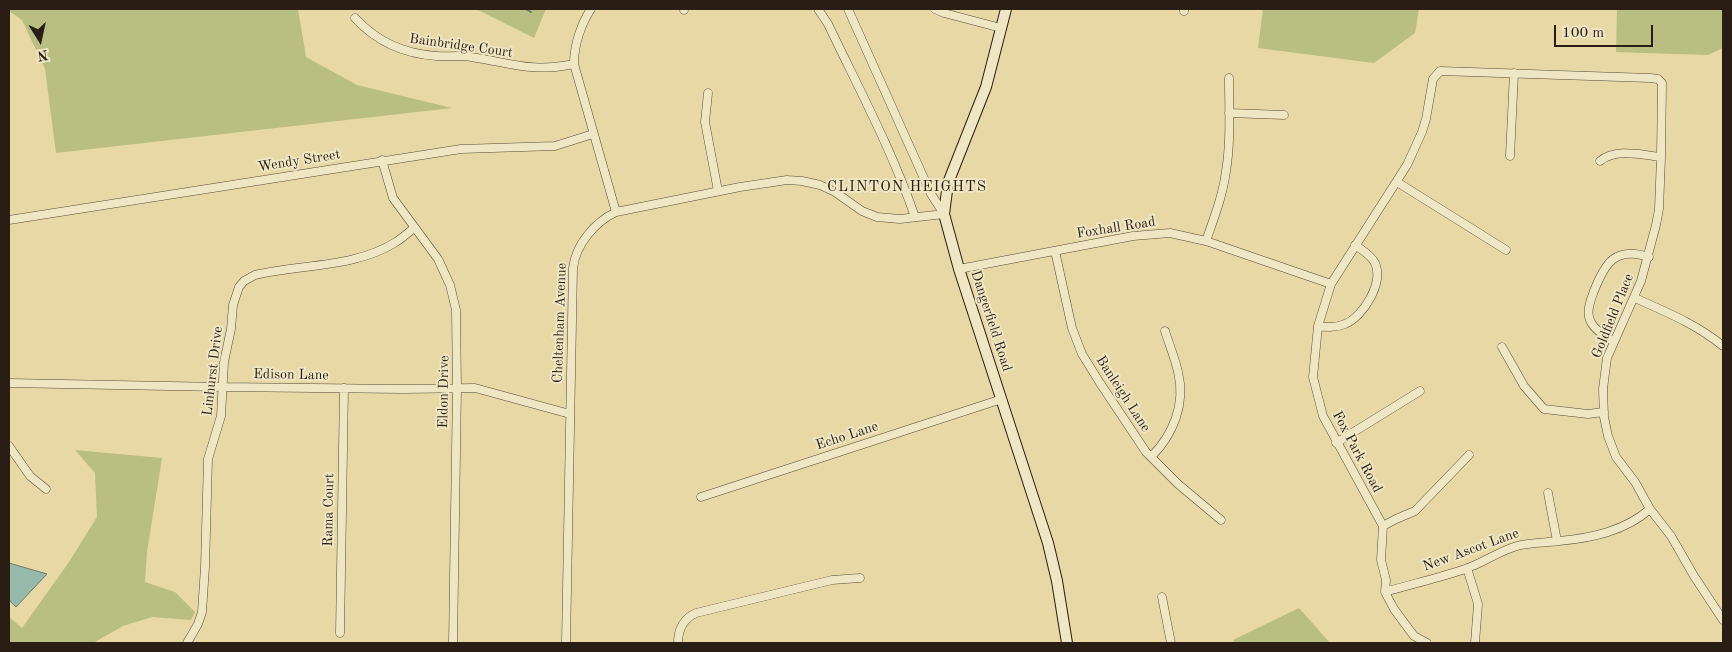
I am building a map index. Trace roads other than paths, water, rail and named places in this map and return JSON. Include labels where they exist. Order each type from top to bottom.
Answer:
[{"type":"street","points":[[591,9],[580,30],[574,64],[616,212]]},
{"type":"street","points":[[818,9],[828,24],[877,126],[908,197],[914,216]]},
{"type":"street","points":[[848,9],[932,194],[944,214]]},
{"type":"street","points":[[935,9],[1001,28]]},
{"type":"street","name":"Dangerfield Road","points":[[1006,9],[984,94],[948,183],[944,199],[944,214],[959,268],[1048,543],[1057,581],[1067,643]]},
{"type":"street","name":"Bainbridge Court","points":[[355,18],[364,28],[389,45],[419,54],[468,56],[539,69],[574,64]]},
{"type":"street","name":"Fox Park Road","points":[[1383,526],[1336,443],[1323,416],[1313,377],[1318,326],[1331,284],[1407,165],[1422,132],[1433,78],[1436,73],[1447,71],[1514,73]]},
{"type":"street","points":[[1510,156],[1514,73]]},
{"type":"street","name":"Goldfield Place","points":[[1514,73],[1650,78],[1660,80],[1663,97],[1659,209],[1648,257],[1635,298],[1613,341],[1605,364],[1604,412],[1608,436],[1616,457],[1671,536],[1698,583],[1723,620]]},
{"type":"street","points":[[1206,241],[1219,205],[1226,170],[1229,78]]},
{"type":"street","points":[[708,93],[705,122],[718,191]]},
{"type":"street","points":[[1229,112],[1284,115]]},
{"type":"street","name":"Wendy Street","points":[[9,220],[461,149],[555,146],[594,134]]},
{"type":"street","points":[[1600,161],[1605,157],[1622,154],[1661,157]]},
{"type":"street","name":"Eldon Drive","points":[[382,160],[393,198],[438,259],[453,295],[457,318],[453,643]]},
{"type":"street","name":"Cheltenham Avenue","points":[[566,643],[575,259],[583,242],[594,228],[616,212],[778,180],[802,180],[820,185],[835,192],[870,216],[892,219],[944,214]]},
{"type":"street","points":[[1397,182],[1506,250]]},
{"type":"street","name":"Linhurst Drive","points":[[187,643],[198,624],[203,604],[208,459],[220,422],[224,362],[236,292],[244,281],[255,275],[362,256],[397,242],[414,228]]},
{"type":"street","name":"Foxhall Road","points":[[959,268],[1160,232],[1186,235],[1206,241],[1331,284]]},
{"type":"street","points":[[1318,326],[1338,327],[1353,320],[1374,290],[1377,280],[1376,266],[1369,256],[1355,245]]},
{"type":"street","name":"Banleigh Lane","points":[[1055,251],[1070,322],[1082,354],[1140,444],[1178,484],[1221,520]]},
{"type":"street","points":[[1613,341],[1596,330],[1589,316],[1588,307],[1601,274],[1608,263],[1620,255],[1634,254],[1648,257]]},
{"type":"street","points":[[1635,298],[1687,321],[1707,333],[1723,346]]},
{"type":"street","points":[[1151,457],[1169,436],[1179,409],[1181,396],[1179,373],[1165,331]]},
{"type":"street","points":[[1502,347],[1524,386],[1544,409],[1588,414],[1604,412]]},
{"type":"street","name":"Edison Lane","points":[[9,383],[222,387],[475,388],[488,390],[570,414]]},
{"type":"street","name":"Rama Court","points":[[340,633],[344,388]]},
{"type":"street","points":[[1336,443],[1420,391]]},
{"type":"street","name":"Echo Lane","points":[[701,497],[1002,399]]},
{"type":"street","points":[[9,446],[30,476],[46,489]]},
{"type":"street","points":[[1427,643],[1414,636],[1394,609],[1385,592],[1386,580],[1381,560],[1383,526],[1415,512],[1469,455]]},
{"type":"street","points":[[1548,493],[1558,542]]},
{"type":"street","name":"New Ascot Lane","points":[[1385,592],[1467,568],[1518,545],[1546,541],[1558,542],[1615,530],[1639,518],[1650,508]]},
{"type":"street","points":[[1467,568],[1478,604],[1475,643]]},
{"type":"street","points":[[678,643],[684,621],[696,613],[832,580],[860,578]]},
{"type":"street","points":[[1162,597],[1171,643]]},
{"type":"waterway","points":[[526,9],[531,12]]},
{"type":"district","name":"CLINTON HEIGHTS","points":[[907,187]]}]
